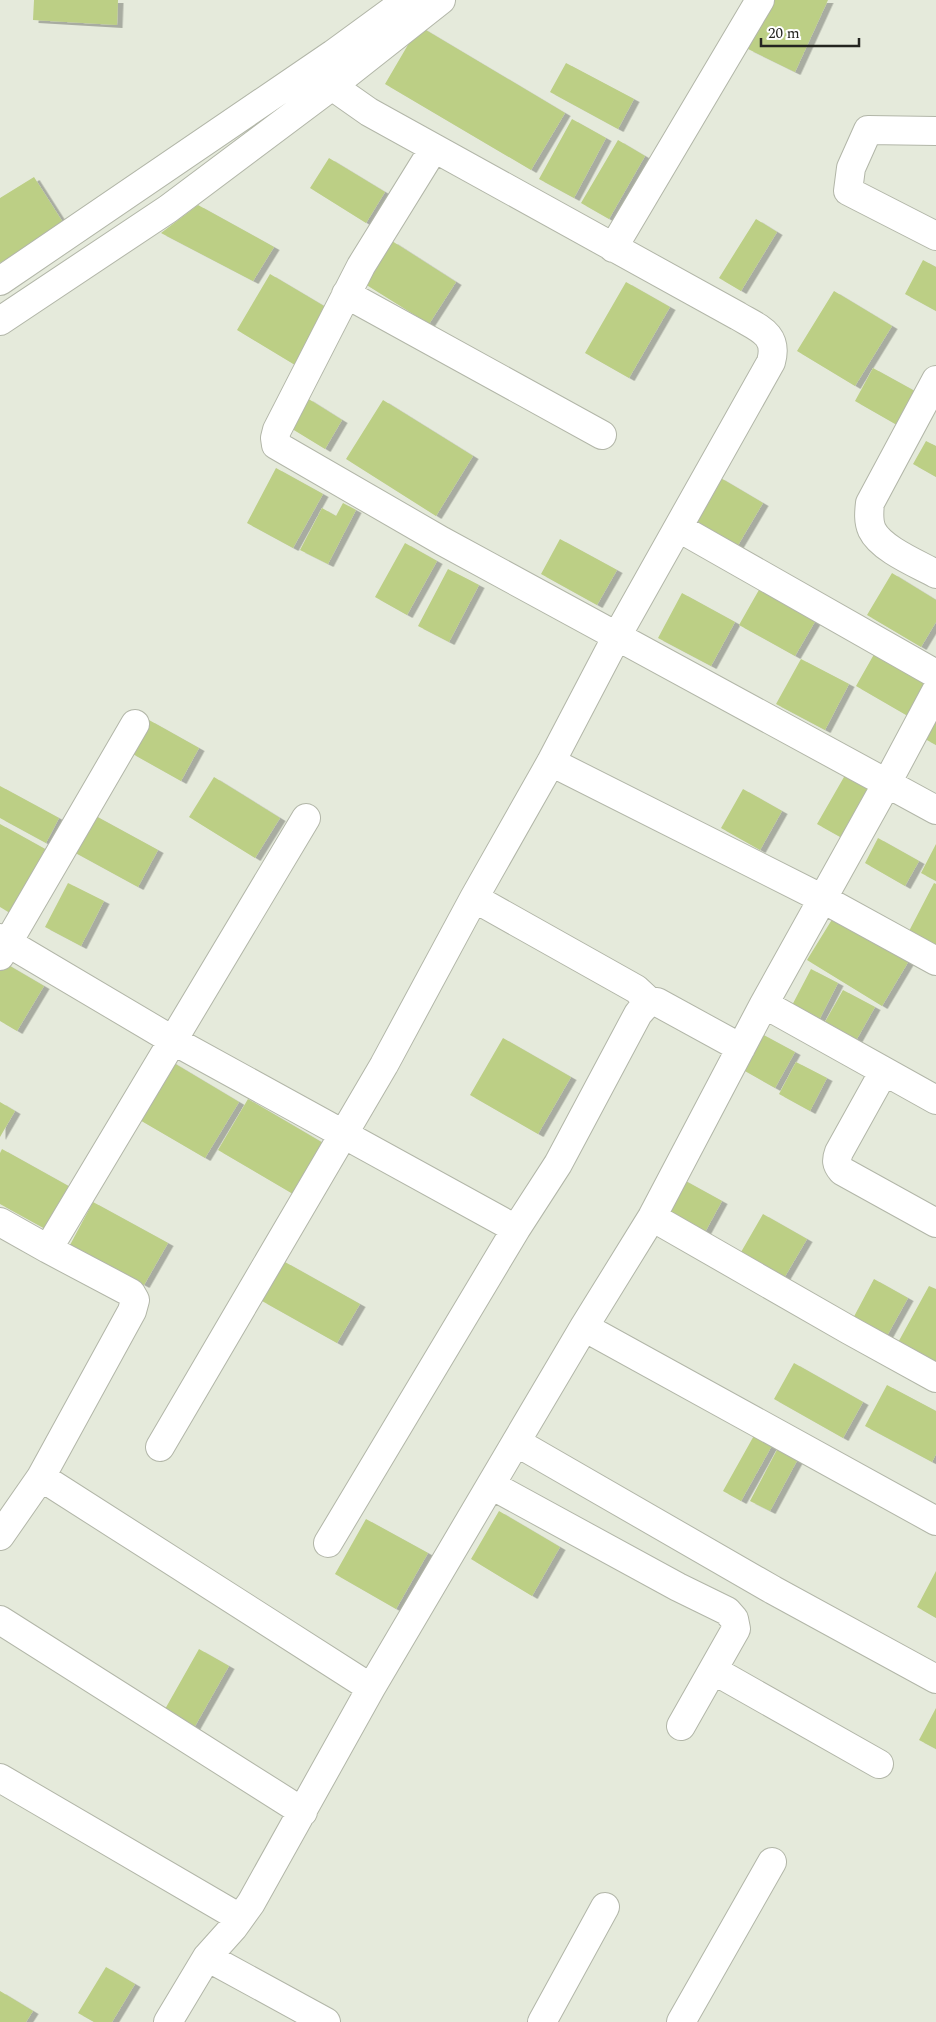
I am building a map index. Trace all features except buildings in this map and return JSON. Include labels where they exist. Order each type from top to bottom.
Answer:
[{"type":"street","points":[[0,281],[333,54],[407,0]]},
{"type":"street","points":[[0,321],[168,208],[332,86],[441,0]]},
{"type":"street","points":[[613,248],[760,0]]},
{"type":"street","points":[[160,1447],[384,1065],[617,636],[771,362],[774,352],[773,343],[762,330],[369,112],[332,86]]},
{"type":"street","points":[[936,131],[868,130],[851,168],[848,191],[936,236]]},
{"type":"street","points":[[434,148],[346,294],[276,430],[276,445],[442,541],[936,810]]},
{"type":"street","points":[[346,294],[602,435]]},
{"type":"street","points":[[936,380],[870,503],[869,519],[873,531],[885,544],[936,574]]},
{"type":"street","points":[[679,528],[936,674]]},
{"type":"street","points":[[168,2022],[207,1957],[251,1903],[371,1688],[584,1327],[652,1217],[764,1004],[936,691]]},
{"type":"street","points":[[135,724],[3,946],[516,1230]]},
{"type":"street","points":[[550,762],[823,899],[936,961]]},
{"type":"street","points":[[48,1250],[306,818]]},
{"type":"street","points":[[474,898],[636,989],[650,1002],[657,1002],[741,1048]]},
{"type":"street","points":[[328,1543],[516,1230],[558,1164],[638,1014],[650,1002]]},
{"type":"street","points":[[764,1004],[936,1100]]},
{"type":"street","points":[[884,1071],[839,1152],[837,1166],[842,1171],[936,1223]]},
{"type":"street","points":[[652,1217],[936,1378]]},
{"type":"street","points":[[0,1222],[48,1250],[131,1293],[135,1300],[132,1311],[41,1477],[0,1536]]},
{"type":"street","points":[[584,1327],[936,1521]]},
{"type":"street","points":[[516,1442],[773,1590],[936,1679]]},
{"type":"street","points":[[41,1477],[371,1688]]},
{"type":"street","points":[[491,1485],[678,1587],[727,1611],[734,1619],[736,1629],[681,1726]]},
{"type":"street","points":[[0,1620],[302,1812]]},
{"type":"street","points":[[713,1670],[879,1764]]},
{"type":"street","points":[[0,1778],[240,1918]]},
{"type":"street","points":[[681,2022],[772,1862]]},
{"type":"street","points":[[542,2022],[605,1907]]},
{"type":"street","points":[[207,1957],[326,2022]]}]
